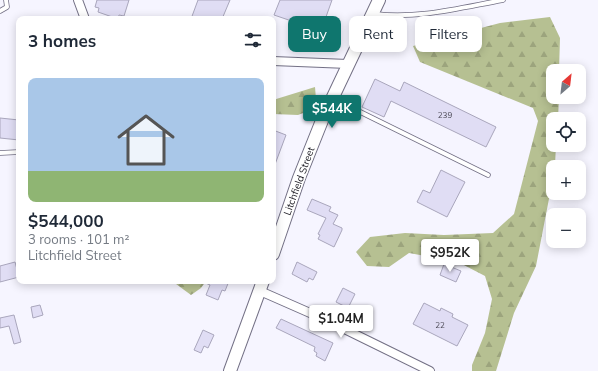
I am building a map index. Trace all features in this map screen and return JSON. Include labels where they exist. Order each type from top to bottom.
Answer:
[{"type":"main road","name":"Litchfield Street","points":[[276,245],[299,178],[332,98],[379,0]]},
{"type":"main road","points":[[230,371],[262,286]]},
{"type":"street","points":[[78,0],[84,16]]},
{"type":"street","points":[[276,61],[348,64]]},
{"type":"street","points":[[262,286],[326,320],[430,371]]},
{"type":"lane","points":[[0,11],[7,7],[6,0]]},
{"type":"lane","points":[[372,14],[398,17],[424,15],[503,0]]},
{"type":"lane","points":[[332,98],[488,174]]},
{"type":"lane","points":[[0,153],[16,152]]},
{"type":"green space","points":[[550,17],[560,38],[559,64],[546,64],[546,104],[559,104],[558,112],[546,112],[546,152],[556,152],[555,160],[546,160],[546,200],[549,200],[536,266],[514,313],[496,371],[472,371],[472,365],[485,333],[492,299],[485,276],[458,262],[409,253],[389,267],[367,266],[356,252],[370,237],[405,233],[444,235],[493,233],[514,214],[538,121],[533,108],[420,62],[416,52],[482,52],[482,28],[500,23]]},
{"type":"green space","points":[[315,87],[316,99],[311,110],[298,115],[276,114],[276,99]]},
{"type":"green space","points":[[176,284],[204,284],[191,295]]},
{"type":"building","points":[[97,0],[129,0],[124,16],[109,16],[98,12],[99,8],[95,7]]},
{"type":"building","points":[[198,0],[230,0],[223,16],[192,16]]},
{"type":"building","points":[[280,0],[332,0],[326,16],[288,16],[288,20],[274,15]]},
{"type":"building","points":[[375,79],[400,91],[404,82],[496,127],[486,147],[391,101],[384,117],[362,107]]},
{"type":"building","points":[[0,118],[16,120],[16,140],[0,138]]},
{"type":"building","points":[[276,131],[286,135],[276,162]]},
{"type":"building","points":[[441,170],[465,182],[447,217],[417,202],[423,190],[430,193]]},
{"type":"building","points":[[312,199],[331,207],[329,211],[338,215],[333,224],[342,228],[342,230],[334,247],[318,239],[320,235],[318,234],[326,218],[307,210]]},
{"type":"building","points":[[15,262],[16,278],[0,282],[0,266]]},
{"type":"building","points":[[297,262],[317,272],[313,280],[309,278],[307,282],[292,274]]},
{"type":"building","points":[[444,264],[461,271],[456,282],[440,275]]},
{"type":"building","points":[[208,284],[228,284],[225,291],[222,290],[218,300],[206,295],[210,285]]},
{"type":"building","points":[[343,288],[355,294],[348,308],[336,302]]},
{"type":"building","points":[[424,303],[440,311],[441,308],[453,314],[452,317],[468,325],[457,346],[413,324]]},
{"type":"building","points":[[40,305],[43,315],[33,318],[31,307]]},
{"type":"building","points":[[14,315],[21,342],[14,344],[9,326],[0,328],[0,318]]},
{"type":"building","points":[[281,319],[333,343],[325,361],[316,356],[317,353],[314,351],[315,347],[276,328]]},
{"type":"building","points":[[203,330],[214,335],[208,348],[204,346],[201,353],[194,350]]}]
